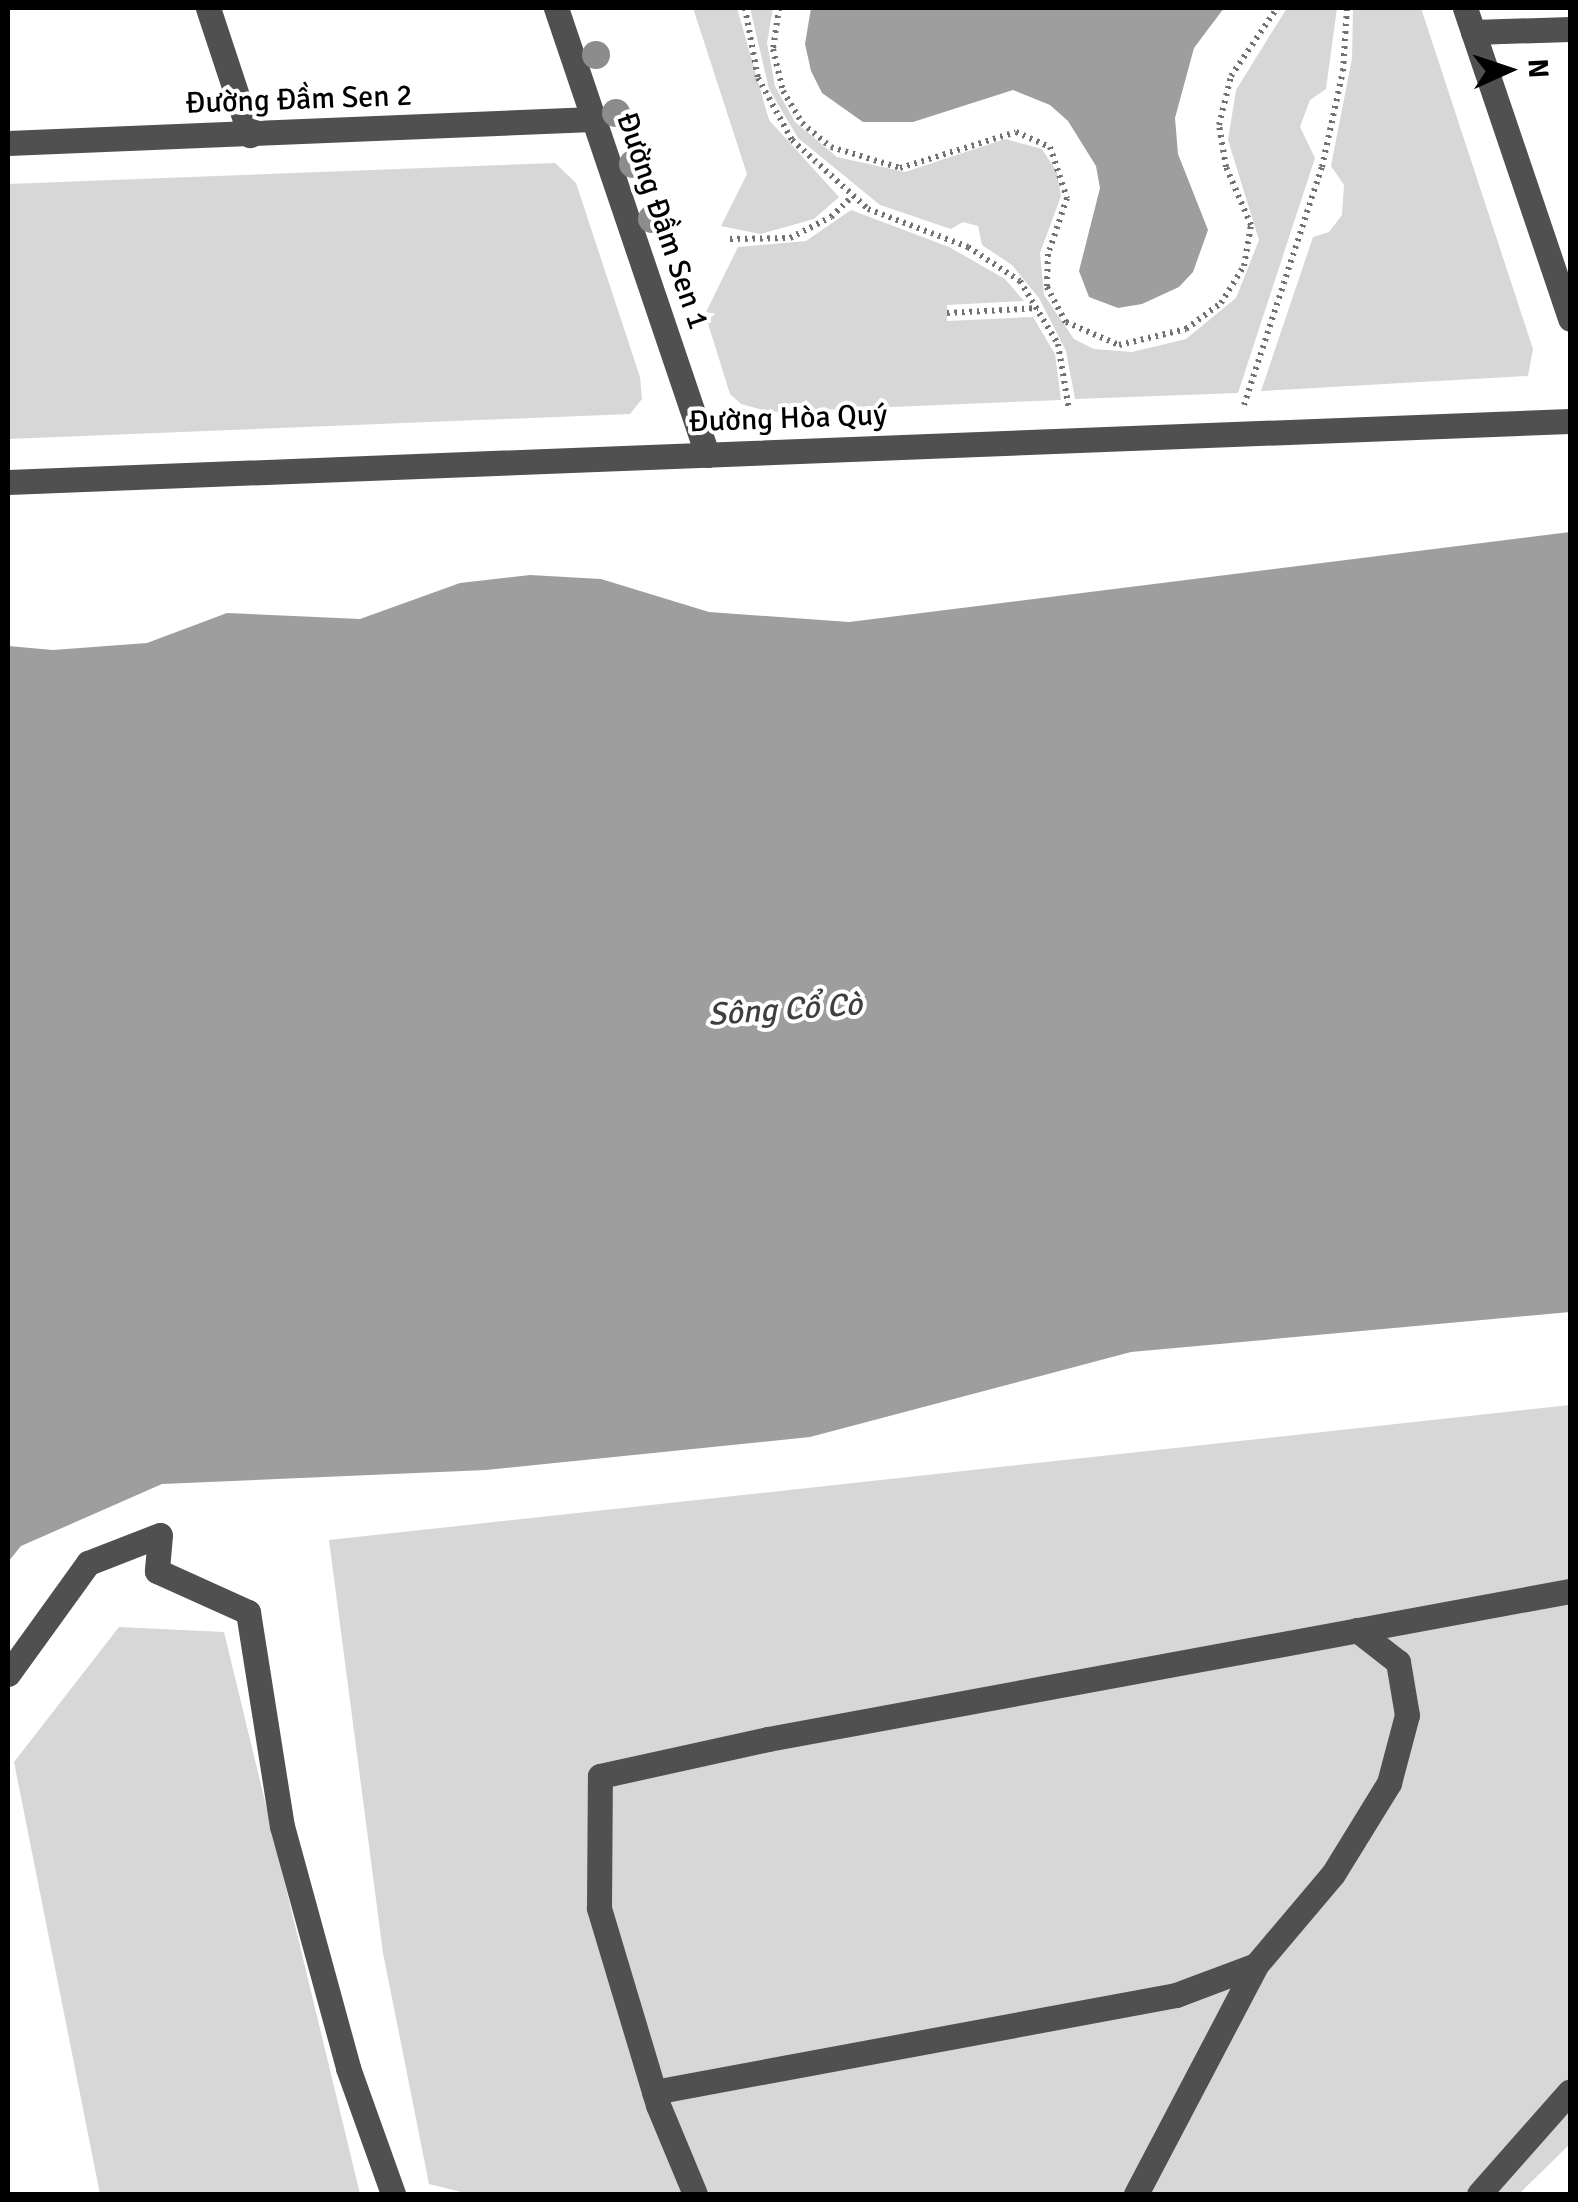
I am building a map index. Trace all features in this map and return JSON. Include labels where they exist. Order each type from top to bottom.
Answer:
[{"type":"street","points":[[208,8],[250,135]]},
{"type":"street","name":"Đường Đầm Sen 1","points":[[556,8],[707,455]]},
{"type":"street","points":[[1570,28],[1469,20],[1570,319]]},
{"type":"street","name":"Đường Đầm Sen 2","points":[[8,143],[593,120]]},
{"type":"street","name":"Đường Hòa Quý","points":[[8,482],[1570,422]]},
{"type":"street","points":[[8,1674],[88,1563],[160,1535],[157,1571],[248,1612],[282,1826],[348,2068],[393,2194]]},
{"type":"street","points":[[696,2194],[654,2092],[600,1908],[600,1776],[1570,1590]]},
{"type":"street","points":[[1136,2194],[1256,1966],[1333,1874],[1389,1783],[1407,1715],[1398,1662],[1357,1630]]},
{"type":"street","points":[[654,2092],[1176,1994],[1256,1966]]},
{"type":"street","points":[[1479,2194],[1570,2091]]},
{"type":"path","points":[[745,8],[772,112],[852,197],[988,257],[1020,281],[1040,308],[1058,344],[1069,410]]},
{"type":"path","points":[[779,8],[776,71],[802,123],[831,147],[900,168],[1016,132],[1050,147],[1067,198],[1048,254],[1047,287],[1066,322],[1119,345],[1186,330],[1220,304],[1244,266],[1251,225],[1226,168],[1219,124],[1231,76],[1277,8]]},
{"type":"path","points":[[1244,405],[1322,166],[1342,71],[1347,8]]},
{"type":"path","points":[[730,239],[790,238],[831,217],[852,197]]},
{"type":"path","points":[[946,313],[1040,308]]},
{"type":"shaded area","points":[[693,8],[737,8],[769,120],[839,197],[814,219],[760,234],[721,226],[747,174]]},
{"type":"shaded area","points":[[750,8],[773,8],[767,43],[775,86],[795,122],[837,157],[905,172],[1005,139],[1042,149],[1057,172],[1061,196],[1040,253],[1044,295],[1074,339],[1094,349],[1132,352],[1186,339],[1236,298],[1259,240],[1228,140],[1236,90],[1287,8],[1337,8],[1326,89],[1310,100],[1300,127],[1315,158],[1238,393],[1075,399],[1066,351],[1039,298],[1012,265],[982,245],[978,226],[963,222],[951,229],[880,205],[798,138],[769,89]]},
{"type":"shaded area","points":[[1353,8],[1421,8],[1533,349],[1528,376],[1261,391],[1313,237],[1329,232],[1342,215],[1344,185],[1331,166],[1352,58]]},
{"type":"shaded area","points":[[555,163],[576,183],[640,377],[642,399],[630,414],[8,439],[8,184]]},
{"type":"shaded area","points":[[851,210],[949,247],[1005,279],[1024,301],[947,305],[947,321],[1033,317],[1055,354],[1061,400],[770,412],[741,404],[730,394],[705,314],[738,247],[806,241]]},
{"type":"shaded area","points":[[1570,1405],[1570,2144],[1519,2194],[469,2194],[429,2184],[383,1953],[329,1540]]},
{"type":"shaded area","points":[[119,1627],[224,1632],[360,2194],[100,2194],[14,1762]]},
{"type":"water","points":[[811,8],[1224,8],[1194,48],[1175,118],[1178,154],[1208,230],[1193,272],[1179,287],[1142,304],[1118,308],[1089,297],[1079,271],[1100,188],[1096,166],[1068,121],[1050,105],[1013,90],[913,122],[863,122],[822,93],[811,71],[805,44]]},
{"type":"water","name":"Sông Cổ Cò","points":[[1570,532],[1570,1312],[1131,1352],[810,1437],[486,1470],[162,1484],[21,1546],[8,1562],[8,646],[53,650],[147,643],[227,613],[360,619],[460,583],[530,575],[601,579],[709,612],[849,622]]}]
